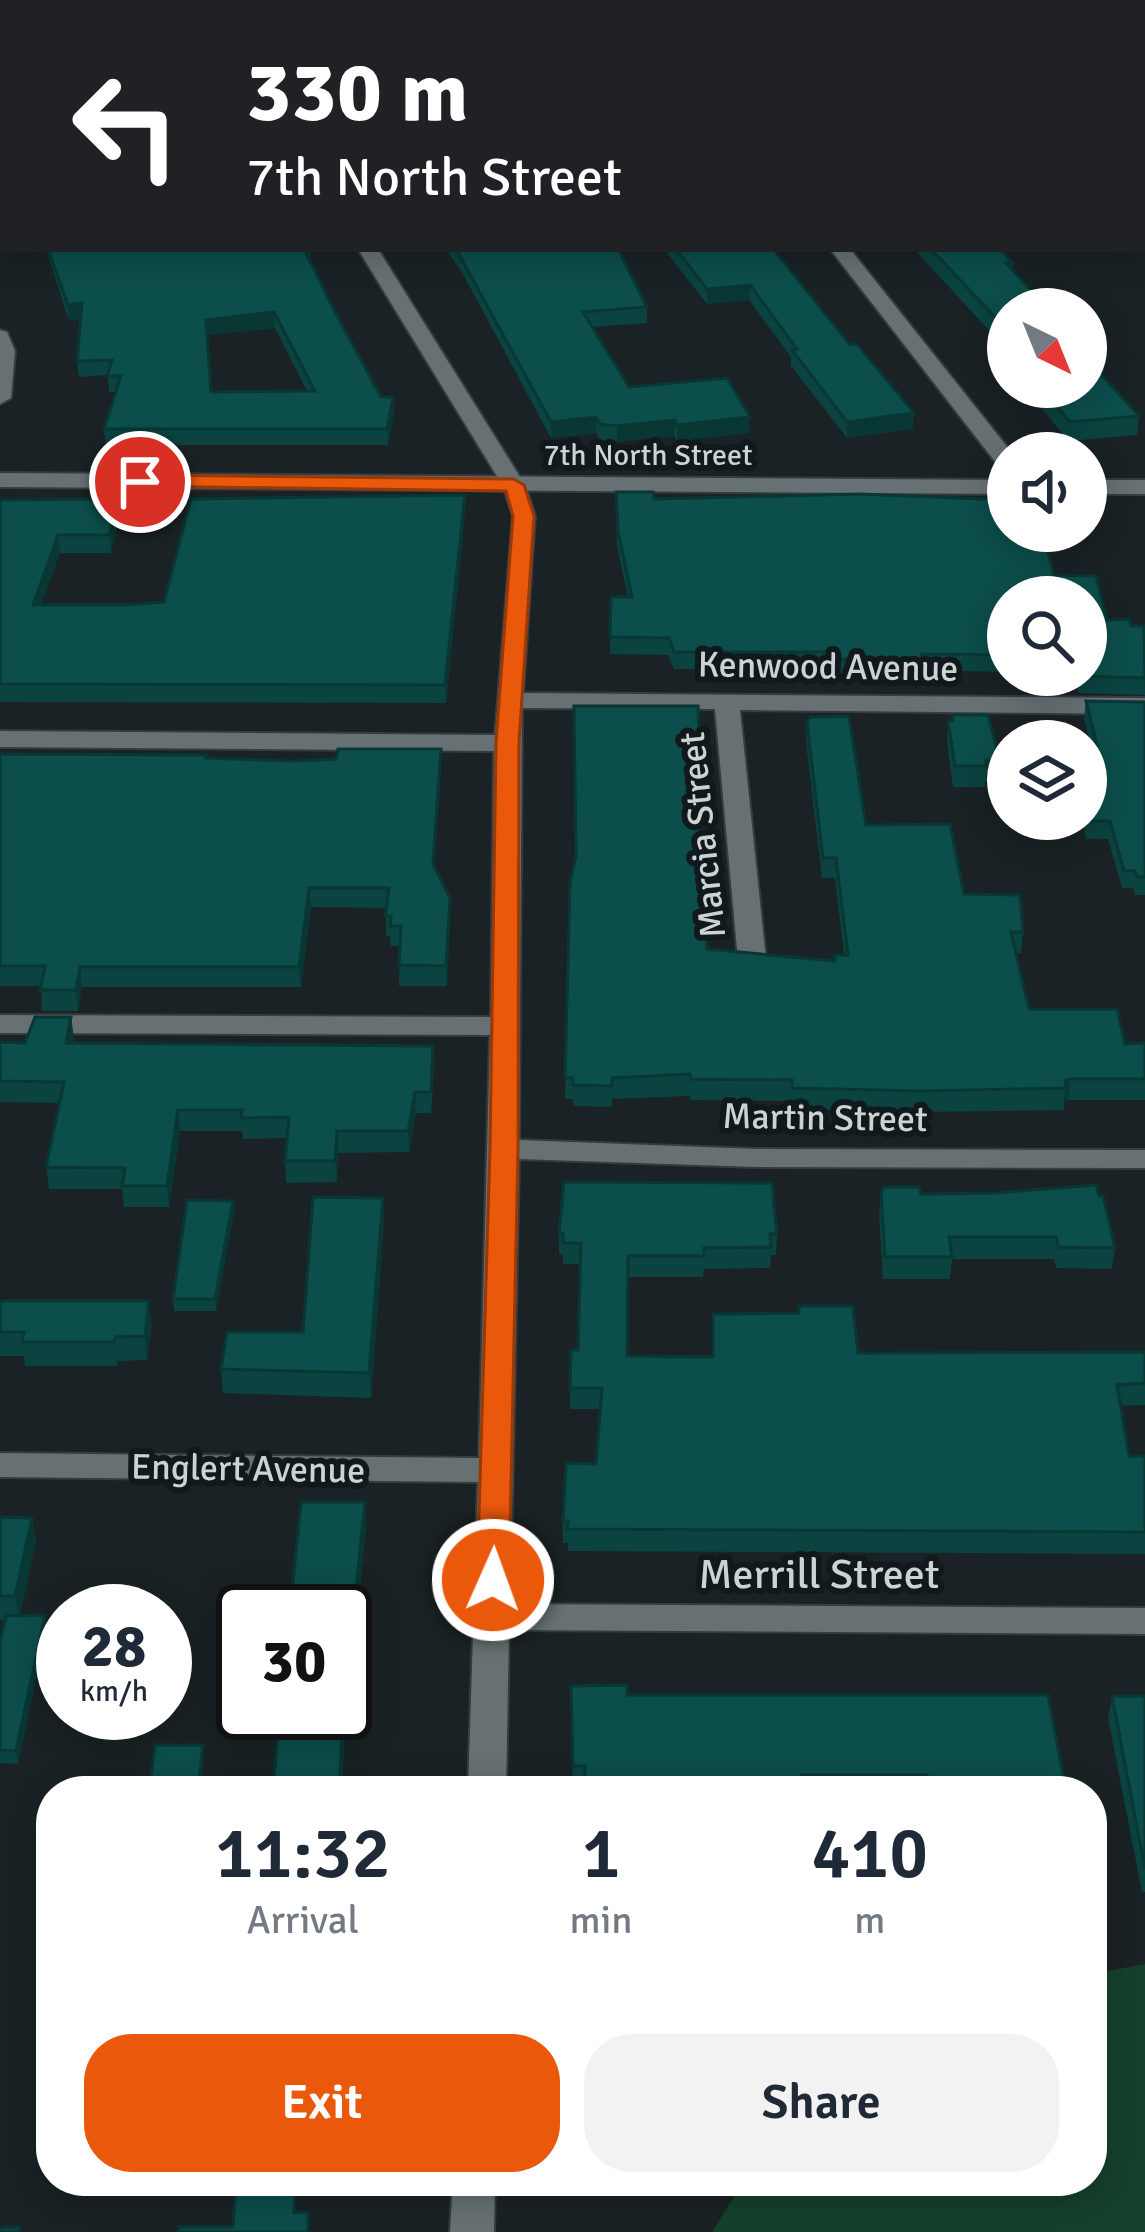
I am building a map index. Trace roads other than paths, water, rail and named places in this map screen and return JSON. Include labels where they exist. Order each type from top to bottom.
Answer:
[{"type":"street","points":[[370,252],[514,485],[524,516],[507,742],[504,1149],[487,1776]]},
{"type":"street","points":[[842,252],[987,434]]},
{"type":"street","points":[[0,337],[5,351],[0,398]]},
{"type":"street","name":"7th North Street","points":[[0,480],[987,487]]},
{"type":"street","points":[[1107,487],[1145,487]]},
{"type":"street","name":"Kenwood Avenue","points":[[510,700],[1145,706]]},
{"type":"street","name":"Marcia Street","points":[[727,702],[752,960]]},
{"type":"street","points":[[0,739],[507,742]]},
{"type":"street","points":[[0,1024],[505,1026]]},
{"type":"street","name":"Martin Street","points":[[504,1149],[757,1158],[1145,1159]]},
{"type":"street","name":"Englert Avenue","points":[[0,1466],[496,1470]]},
{"type":"street","name":"Merrill Street","points":[[492,1617],[1145,1621]]},
{"type":"street","points":[[472,2232],[473,2196]]}]
